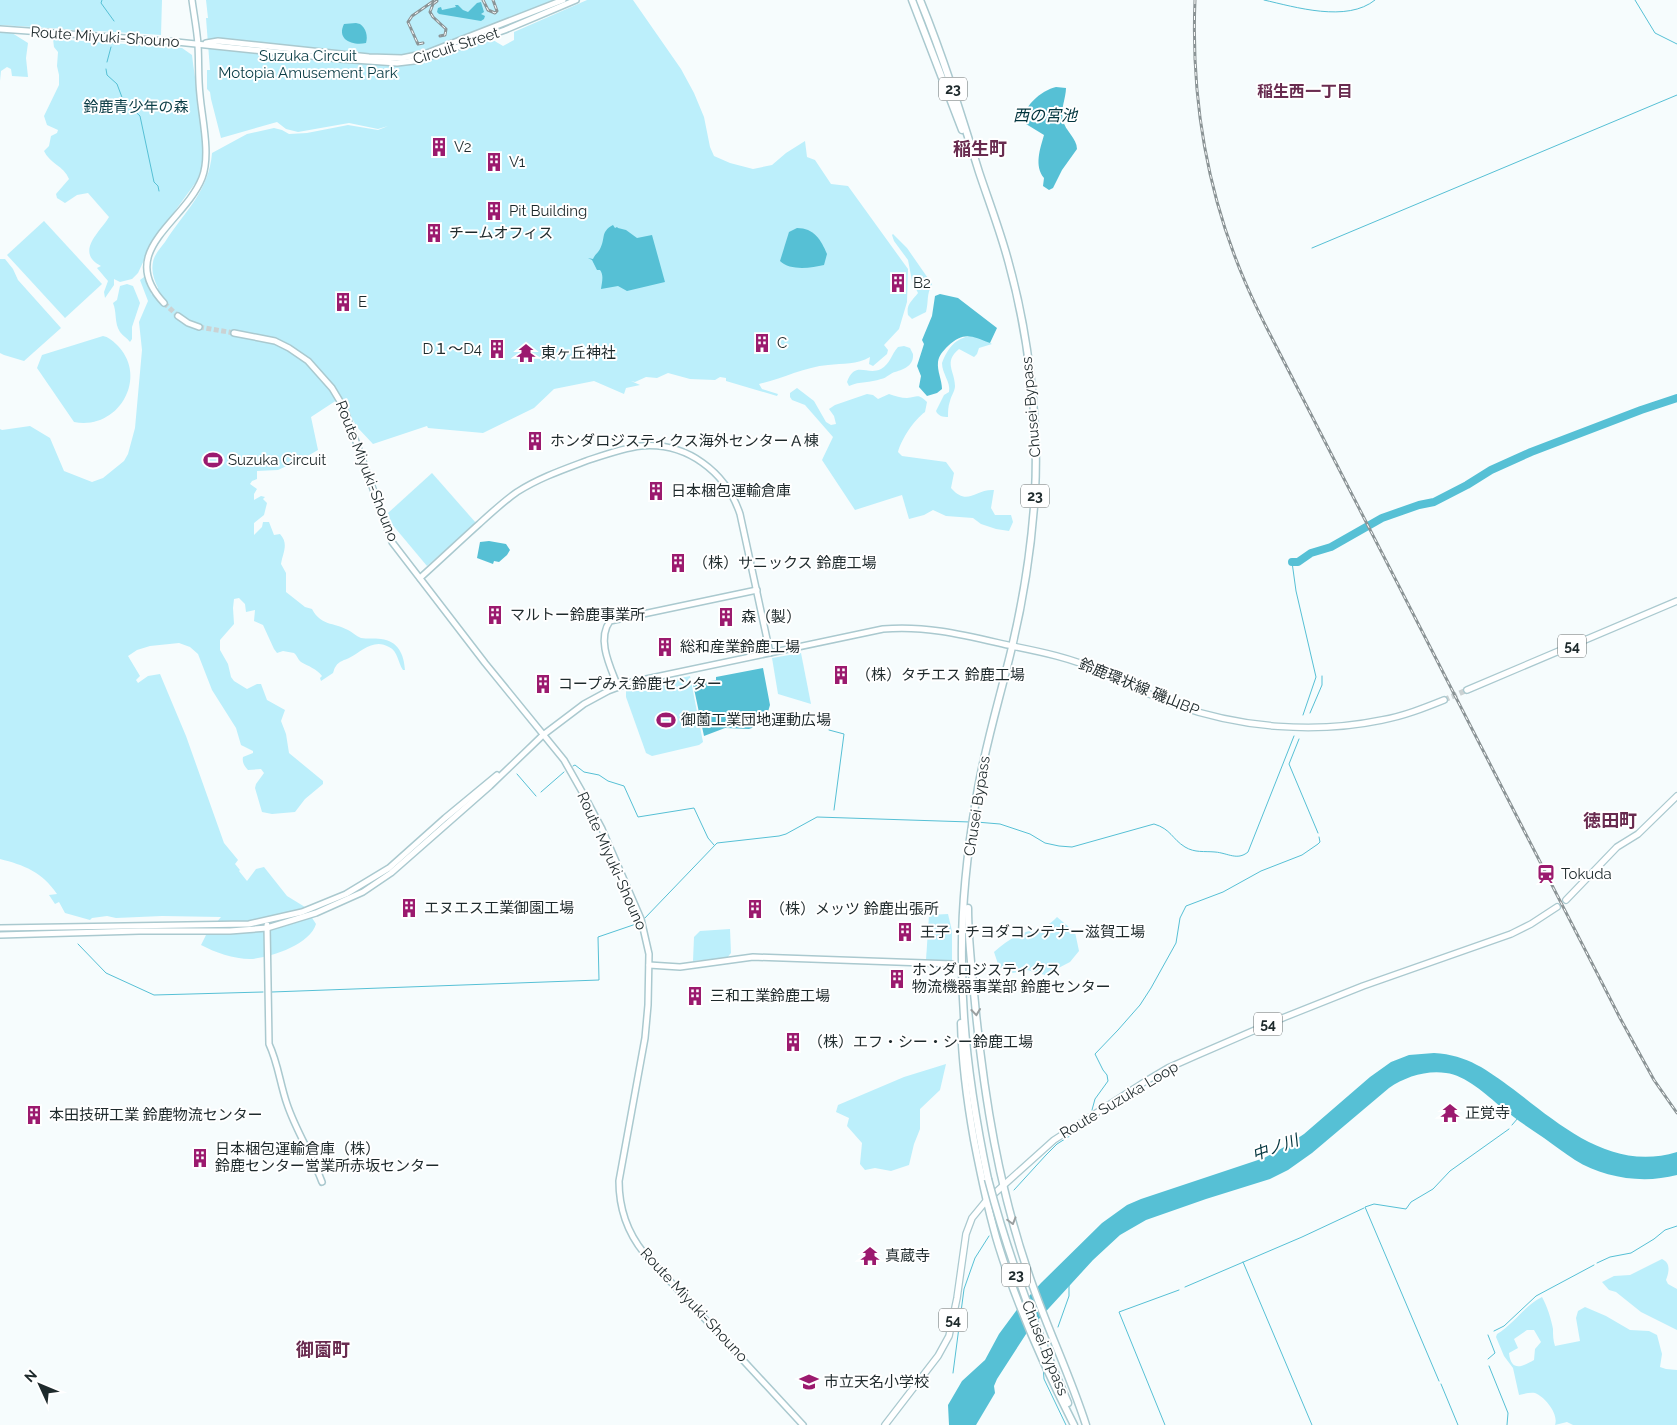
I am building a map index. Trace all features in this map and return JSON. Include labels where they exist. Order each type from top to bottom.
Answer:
[{"type":"highway","name":"Chusei Bypass","points":[[910,0],[929,43],[982,180]]},
{"type":"highway","name":"Chusei Bypass","points":[[920,0],[952,85],[1010,266],[1025,344],[1033,416],[1035,489],[1027,568],[1012,646],[984,762],[972,832],[962,935],[963,994],[961,1024],[981,1143],[1004,1237],[1033,1319],[1076,1425]]},
{"type":"highway","points":[[967,872],[968,929],[981,1068],[999,1170],[1022,1254],[1086,1425]]},
{"type":"highway","name":"23","points":[[965,1054],[969,1112],[986,1201]]},
{"type":"highway","points":[[986,1201],[1014,1289],[1048,1370],[1076,1425]]},
{"type":"main road","name":"54","points":[[1467,690],[1677,601]]},
{"type":"main road","name":"鈴鹿環状線 磯山BP","points":[[1012,646],[1076,661],[1177,706],[1226,719],[1259,724],[1317,728],[1356,724],[1409,713],[1444,700]]},
{"type":"main road","points":[[1566,900],[1617,847],[1638,834],[1677,796]]},
{"type":"main road","name":"Route Suzuka Loop","points":[[885,1425],[938,1356],[949,1336],[957,1298],[966,1234],[972,1218],[986,1201],[1054,1140],[1168,1068],[1285,1017],[1372,983],[1511,934],[1557,907]]},
{"type":"street","points":[[192,0],[198,44]]},
{"type":"street","name":"Circuit Street","points":[[198,44],[218,41],[391,59],[409,57],[443,47],[563,0]]},
{"type":"street","name":"Circuit Street","points":[[198,44],[340,59],[405,63],[424,59],[505,30],[576,0]]},
{"type":"street","name":"Route Miyuki-Shouno","points":[[0,29],[198,44],[200,92],[206,151],[205,166],[202,179],[163,232],[151,250],[147,261],[147,277],[153,289],[164,303]]},
{"type":"street","points":[[178,316],[188,323],[199,327]]},
{"type":"street","name":"Route Miyuki-Shouno","points":[[234,333],[275,341],[308,361],[326,378],[344,408],[389,536],[485,663],[564,760],[593,811],[641,919],[648,944],[650,965],[645,1038],[619,1181],[619,1194],[624,1217],[631,1233],[644,1253],[803,1425]]},
{"type":"street","points":[[420,578],[505,502],[538,479],[632,447],[670,448],[695,457],[710,468],[726,485],[735,500],[740,514],[770,652]]},
{"type":"street","points":[[618,687],[604,648],[606,628],[610,621],[757,590]]},
{"type":"street","points":[[0,935],[100,931],[230,931],[267,928],[316,913],[347,900],[376,883],[414,853],[490,786],[543,735],[584,704],[618,687],[658,676],[883,629],[911,627],[944,631],[1012,646]]},
{"type":"street","points":[[0,928],[230,925],[266,921],[315,908],[346,894],[374,878],[396,862],[487,782],[513,763]]},
{"type":"street","points":[[266,921],[269,1044],[275,1056],[289,1109],[322,1182]]},
{"type":"street","points":[[650,965],[680,967],[753,957],[953,964]]},
{"type":"green space","points":[[0,0],[162,0],[161,35],[0,25]]},
{"type":"green space","name":"Suzuka Circuit","points":[[206,0],[555,0],[459,39],[458,48],[461,51],[475,43],[489,40],[493,40],[503,46],[514,40],[514,32],[587,0],[633,0],[681,69],[694,93],[704,117],[710,147],[714,156],[730,163],[753,169],[772,165],[805,141],[807,157],[815,160],[831,184],[848,186],[908,269],[907,302],[899,329],[884,345],[888,350],[887,354],[873,366],[869,364],[870,357],[855,363],[810,368],[759,384],[762,389],[778,394],[777,396],[726,381],[726,378],[720,377],[715,380],[690,379],[668,373],[657,378],[646,377],[635,382],[631,381],[640,385],[626,388],[624,394],[594,381],[554,389],[534,408],[483,433],[428,428],[427,426],[373,444],[357,427],[340,398],[311,417],[318,450],[278,470],[257,471],[257,479],[250,484],[257,489],[254,494],[254,500],[261,496],[265,497],[263,499],[267,503],[264,515],[254,523],[254,535],[262,527],[263,522],[269,522],[274,535],[280,534],[283,538],[285,548],[281,564],[286,573],[286,592],[305,607],[312,609],[323,621],[343,627],[361,638],[381,639],[392,642],[399,649],[405,670],[401,667],[392,649],[378,644],[368,646],[340,662],[335,667],[333,673],[321,681],[320,678],[322,676],[301,662],[294,653],[283,651],[277,653],[263,625],[254,621],[255,610],[246,612],[245,604],[239,598],[234,599],[234,624],[220,640],[220,650],[228,664],[231,677],[247,689],[261,684],[267,700],[285,710],[281,721],[286,734],[289,753],[323,781],[323,784],[305,799],[295,812],[272,814],[262,812],[255,788],[264,773],[261,769],[248,770],[244,765],[243,757],[253,753],[253,751],[241,745],[236,728],[212,690],[198,654],[190,647],[179,643],[150,646],[137,650],[128,656],[140,676],[136,680],[138,683],[148,676],[160,674],[186,736],[224,843],[238,860],[235,864],[239,871],[247,881],[256,869],[264,867],[287,896],[305,907],[316,924],[306,938],[288,949],[250,959],[224,955],[201,945],[206,935],[221,917],[162,916],[116,918],[107,916],[90,920],[65,913],[59,902],[55,904],[49,895],[57,894],[51,886],[32,870],[0,859],[0,429],[30,426],[50,438],[64,471],[92,482],[103,478],[124,461],[128,454],[135,428],[142,350],[139,322],[148,301],[140,280],[144,277],[152,295],[158,288],[154,279],[152,265],[154,259],[201,190],[210,166],[212,153],[247,134],[274,128],[289,134],[307,133],[348,125],[378,130],[388,126],[378,129],[349,123],[298,132],[286,129],[277,122],[221,138],[210,92],[207,89],[207,70],[210,70]]},
{"type":"green space","points":[[0,32],[12,33],[28,43],[26,58],[28,77],[12,76],[11,69],[7,67],[1,71],[0,81]]},
{"type":"green space","name":"鈴鹿青少年の森","points":[[53,39],[182,48],[192,55],[201,117],[203,149],[199,178],[153,241],[138,273],[132,279],[120,282],[114,279],[114,285],[105,298],[104,292],[108,281],[97,268],[101,266],[93,260],[90,248],[96,235],[109,217],[88,193],[77,195],[65,203],[57,198],[56,194],[69,179],[64,171],[49,159],[44,151],[49,146],[51,136],[57,133],[58,130],[47,125],[44,116],[59,85],[58,52],[54,47]]},
{"type":"green space","points":[[44,221],[102,284],[65,318],[7,255]]},
{"type":"green space","points":[[893,234],[907,248],[932,284],[928,295],[926,312],[912,319],[908,315],[908,308],[918,293],[912,281],[908,260],[894,241]]},
{"type":"green space","points":[[0,259],[5,259],[13,269],[18,280],[61,328],[24,361],[0,353]]},
{"type":"green space","points":[[127,284],[133,286],[140,303],[132,327],[132,339],[130,342],[118,329],[113,303],[117,300],[120,286]]},
{"type":"green space","points":[[103,336],[114,343],[126,357],[130,371],[130,385],[125,398],[116,410],[104,418],[90,423],[74,422],[37,368],[42,355]]},
{"type":"green space","points":[[971,336],[979,336],[992,344],[979,348],[974,357],[959,349],[954,354],[951,367],[955,388],[949,405],[948,417],[941,416],[936,411],[944,395],[949,392],[948,381],[943,371],[942,363],[956,341]]},
{"type":"green space","points":[[898,347],[910,348],[913,354],[912,361],[908,366],[883,378],[849,386],[847,382],[850,375],[854,372],[858,370],[876,371],[881,369],[886,365]]},
{"type":"green space","points":[[797,388],[814,401],[826,422],[831,425],[836,424],[834,416],[829,409],[835,405],[867,394],[873,395],[878,399],[889,394],[905,398],[921,397],[927,402],[925,412],[909,430],[898,452],[902,456],[946,462],[954,473],[951,488],[962,496],[967,497],[987,490],[994,490],[991,508],[995,515],[1011,515],[1013,522],[1009,531],[981,524],[973,518],[946,516],[933,510],[924,515],[909,519],[902,495],[855,510],[822,460],[833,437],[805,405],[792,400],[790,393]]},
{"type":"green space","points":[[432,473],[476,523],[427,566],[391,523],[388,513]]},
{"type":"green space","points":[[801,653],[811,704],[778,694],[772,658]]},
{"type":"green space","name":"御薗工業団地運動広場","points":[[690,676],[703,742],[699,745],[652,756],[646,753],[626,697],[626,690]]},
{"type":"green space","points":[[948,914],[952,931],[952,962],[926,960],[929,915]]},
{"type":"green space","points":[[1057,917],[1075,932],[1079,951],[1070,962],[1045,975],[1027,970],[1013,973],[999,967],[994,952],[1003,944],[1026,932],[1044,927]]},
{"type":"green space","points":[[730,929],[731,953],[727,958],[693,961],[694,937],[700,931]]},
{"type":"green space","points":[[946,1064],[940,1090],[920,1109],[920,1129],[909,1165],[891,1171],[875,1168],[865,1170],[860,1164],[862,1143],[847,1126],[849,1118],[836,1112],[838,1105],[904,1077]]},
{"type":"green space","points":[[1662,1259],[1668,1265],[1666,1280],[1668,1284],[1677,1289],[1677,1330],[1641,1312],[1616,1292],[1609,1290],[1602,1282],[1614,1276],[1630,1275]]},
{"type":"green space","points":[[1542,1297],[1546,1304],[1553,1329],[1555,1346],[1580,1341],[1576,1318],[1578,1311],[1585,1307],[1606,1316],[1630,1330],[1649,1331],[1657,1335],[1662,1354],[1660,1367],[1677,1370],[1677,1425],[1573,1425],[1567,1422],[1555,1425],[1556,1421],[1553,1411],[1543,1398],[1535,1393],[1519,1395],[1513,1368],[1504,1356],[1496,1337],[1497,1334]],"holes":[[[1527,1330],[1534,1330],[1541,1342],[1535,1349],[1534,1360],[1525,1365],[1515,1365],[1512,1363],[1509,1353],[1518,1348],[1514,1339]]]},
{"type":"water","points":[[481,2],[484,12],[481,14],[485,16],[484,19],[481,21],[439,14],[437,12],[438,8],[441,7],[442,10],[456,7],[455,5],[458,5],[468,12],[477,3]]},
{"type":"water","points":[[344,24],[360,24],[365,30],[367,35],[366,43],[351,43],[342,34]]},
{"type":"water","name":"西の宮池","points":[[1056,87],[1066,88],[1062,116],[1077,149],[1062,170],[1053,188],[1049,190],[1043,186],[1044,178],[1039,168],[1044,135],[1026,124],[1025,118],[1026,112],[1033,101],[1044,92]]},
{"type":"water","points":[[613,225],[615,228],[626,230],[637,238],[652,235],[665,282],[627,291],[618,286],[601,289],[602,274],[600,270],[597,270],[592,260],[588,258],[593,259],[602,245],[606,230]]},
{"type":"water","points":[[797,228],[808,230],[822,244],[827,254],[824,265],[807,268],[795,267],[780,261],[789,232]]},
{"type":"water","points":[[940,294],[958,298],[997,328],[990,343],[968,336],[959,338],[948,346],[940,355],[938,362],[942,389],[937,393],[927,396],[919,387],[921,376],[917,366],[924,344],[922,340],[932,316],[935,296]]},
{"type":"water","points":[[489,541],[506,544],[510,550],[499,562],[494,561],[493,564],[477,558],[480,542]]},
{"type":"water","points":[[763,668],[770,705],[767,715],[755,727],[749,729],[725,728],[704,736],[693,684],[716,680],[716,677]]},
{"type":"water","points":[[1446,1054],[1467,1060],[1486,1070],[1569,1130],[1609,1151],[1631,1156],[1653,1157],[1677,1152],[1677,1175],[1664,1178],[1637,1179],[1624,1178],[1598,1171],[1571,1157],[1516,1119],[1461,1077],[1438,1072],[1409,1078],[1389,1088],[1312,1153],[1288,1170],[1270,1179],[1146,1220],[1120,1235],[1093,1260],[1028,1331],[997,1379],[994,1386],[995,1393],[976,1425],[949,1425],[948,1405],[962,1381],[985,1360],[999,1334],[1019,1307],[1102,1223],[1127,1205],[1141,1199],[1264,1158],[1304,1134],[1370,1077],[1391,1062],[1409,1055]]},
{"type":"waterway","points":[[102,0],[101,3],[114,21]]},
{"type":"waterway","points":[[1264,0],[1305,9],[1336,12],[1350,11],[1363,7],[1375,0]]},
{"type":"waterway","points":[[1635,0],[1655,33],[1677,44]]},
{"type":"waterway","points":[[107,62],[111,47]]},
{"type":"waterway","points":[[106,69],[107,75],[117,84],[123,100],[140,116],[154,182],[158,186],[159,191]]},
{"type":"waterway","points":[[1312,248],[1677,95]]},
{"type":"waterway","points":[[1292,562],[1298,562],[1311,553],[1331,547],[1382,518],[1419,505],[1434,502],[1491,470],[1531,452],[1677,398]]},
{"type":"waterway","points":[[1292,562],[1296,591],[1316,677],[1303,715]]},
{"type":"waterway","points":[[1310,713],[1322,685],[1322,676]]},
{"type":"waterway","points":[[773,725],[778,724],[786,717],[815,726]]},
{"type":"waterway","points":[[829,730],[844,734],[834,810]]},
{"type":"waterway","points":[[976,822],[1000,824],[1030,834],[1045,843],[1072,847],[1154,824],[1168,831],[1189,849],[1232,856],[1244,855],[1248,852],[1294,736]]},
{"type":"waterway","points":[[1299,739],[1289,764],[1318,833]]},
{"type":"waterway","points":[[573,766],[575,765],[584,772],[599,775],[608,781],[624,786],[638,817],[694,808],[708,838],[714,845]]},
{"type":"waterway","points":[[541,792],[564,772]]},
{"type":"waterway","points":[[517,774],[536,796]]},
{"type":"waterway","points":[[644,919],[717,843],[779,836],[817,817],[970,822]]},
{"type":"waterway","points":[[1092,1110],[1095,1099],[1108,1081],[1107,1075],[1095,1054],[1140,1005],[1151,988],[1176,943],[1180,918],[1186,906],[1223,892],[1261,871],[1302,855],[1320,842],[1319,837]]},
{"type":"waterway","points":[[272,992],[599,980],[598,937],[639,923]]},
{"type":"waterway","points":[[78,944],[106,973],[154,995],[263,992]]},
{"type":"waterway","points":[[1512,1125],[1518,1118]]},
{"type":"waterway","points":[[1014,1190],[1057,1144],[1092,1122]]},
{"type":"waterway","points":[[1439,1381],[1365,1207],[1374,1204],[1406,1209],[1411,1202],[1433,1189],[1450,1171],[1509,1129]]},
{"type":"waterway","points":[[1185,1287],[1364,1208]]},
{"type":"waterway","points":[[1597,1263],[1610,1257],[1631,1253],[1665,1230],[1677,1226]]},
{"type":"waterway","points":[[953,1373],[964,1289],[975,1258],[989,1236]]},
{"type":"waterway","points":[[1243,1262],[1312,1425]]},
{"type":"waterway","points":[[1494,1331],[1504,1326],[1536,1296],[1594,1265]]},
{"type":"waterway","points":[[1058,1327],[1069,1296],[1069,1285]]},
{"type":"waterway","points":[[1165,1425],[1119,1312],[1179,1290]]},
{"type":"waterway","points":[[1488,1335],[1495,1353],[1488,1359]]},
{"type":"waterway","points":[[1043,1366],[1044,1379],[1066,1425]]},
{"type":"waterway","points":[[1489,1366],[1508,1413],[1507,1425]]},
{"type":"waterway","points":[[1441,1384],[1458,1425]]},
{"type":"tunnel","points":[[164,303],[178,316]]},
{"type":"tunnel","points":[[199,327],[234,333]]},
{"type":"tunnel","points":[[1444,700],[1467,690]]},
{"type":"railway","points":[[423,43],[418,44],[408,22],[412,16],[435,0]]},
{"type":"railway","points":[[483,0],[488,10],[495,13],[497,11],[493,0]]},
{"type":"railway","points":[[1195,0],[1196,73],[1204,145],[1221,215],[1232,250],[1246,284],[1620,1018],[1654,1080],[1677,1113]]},
{"type":"railway","points":[[437,1],[433,4],[430,12],[446,29],[445,35],[440,36]]},
{"type":"place","name":"V2","points":[[439,147]]},
{"type":"place","name":"V1","points":[[494,162]]},
{"type":"place","name":"Pit Building","points":[[494,211]]},
{"type":"place","name":"チームオフィス","points":[[434,233]]},
{"type":"place","name":"B2","points":[[898,283]]},
{"type":"place","name":"E","points":[[343,302]]},
{"type":"place","name":"C","points":[[762,343]]},
{"type":"place","name":"D１～D4","points":[[497,349]]},
{"type":"place","name":"東ヶ丘神社","points":[[526,353]]},
{"type":"place","name":"ホンダロジスティクス海外センターＡ棟","points":[[535,441]]},
{"type":"place","name":"Suzuka Circuit","points":[[213,460]]},
{"type":"place","name":"日本梱包運輸倉庫","points":[[656,491]]},
{"type":"place","name":"（株）サニックス 鈴鹿工場","points":[[678,563]]},
{"type":"place","name":"マルトー鈴鹿事業所","points":[[495,615]]},
{"type":"place","name":"森（製）","points":[[726,617]]},
{"type":"place","name":"総和産業鈴鹿工場","points":[[665,647]]},
{"type":"place","name":"（株）タチエス 鈴鹿工場","points":[[841,675]]},
{"type":"place","name":"コープみえ鈴鹿センター","points":[[543,684]]},
{"type":"place","name":"御薗工業団地運動広場","points":[[666,720]]},
{"type":"place","name":"Tokuda","points":[[1546,874]]},
{"type":"place","name":"エヌエス工業御園工場","points":[[409,908]]},
{"type":"place","name":"（株）メッツ 鈴鹿出張所","points":[[755,909]]},
{"type":"place","name":"王子・チヨダコンテナー滋賀工場","points":[[905,932]]},
{"type":"place","name":"ホンダロジスティクス 物流機器事業部 鈴鹿センター","points":[[897,979]]},
{"type":"place","name":"三和工業鈴鹿工場","points":[[695,996]]},
{"type":"place","name":"（株）エフ・シー・シー鈴鹿工場","points":[[793,1042]]},
{"type":"place","name":"正覚寺","points":[[1450,1113]]},
{"type":"place","name":"本田技研工業 鈴鹿物流センター","points":[[34,1115]]},
{"type":"place","name":"日本梱包運輸倉庫（株） 鈴鹿センター営業所赤坂センター","points":[[200,1158]]},
{"type":"place","name":"真蔵寺","points":[[870,1256]]},
{"type":"place","name":"市立天名小学校","points":[[809,1382]]},
{"type":"district","name":"稲生西一丁目","points":[[1305,91]]},
{"type":"district","name":"稲生町","points":[[980,149]]},
{"type":"district","name":"徳田町","points":[[1610,821]]},
{"type":"district","name":"御薗町","points":[[323,1350]]},
{"type":"park label","name":"Suzuka Circuit Motopia Amusement Park","points":[[308,64]]},
{"type":"water label","name":"中ノ川","points":[[1275,1147]]}]
